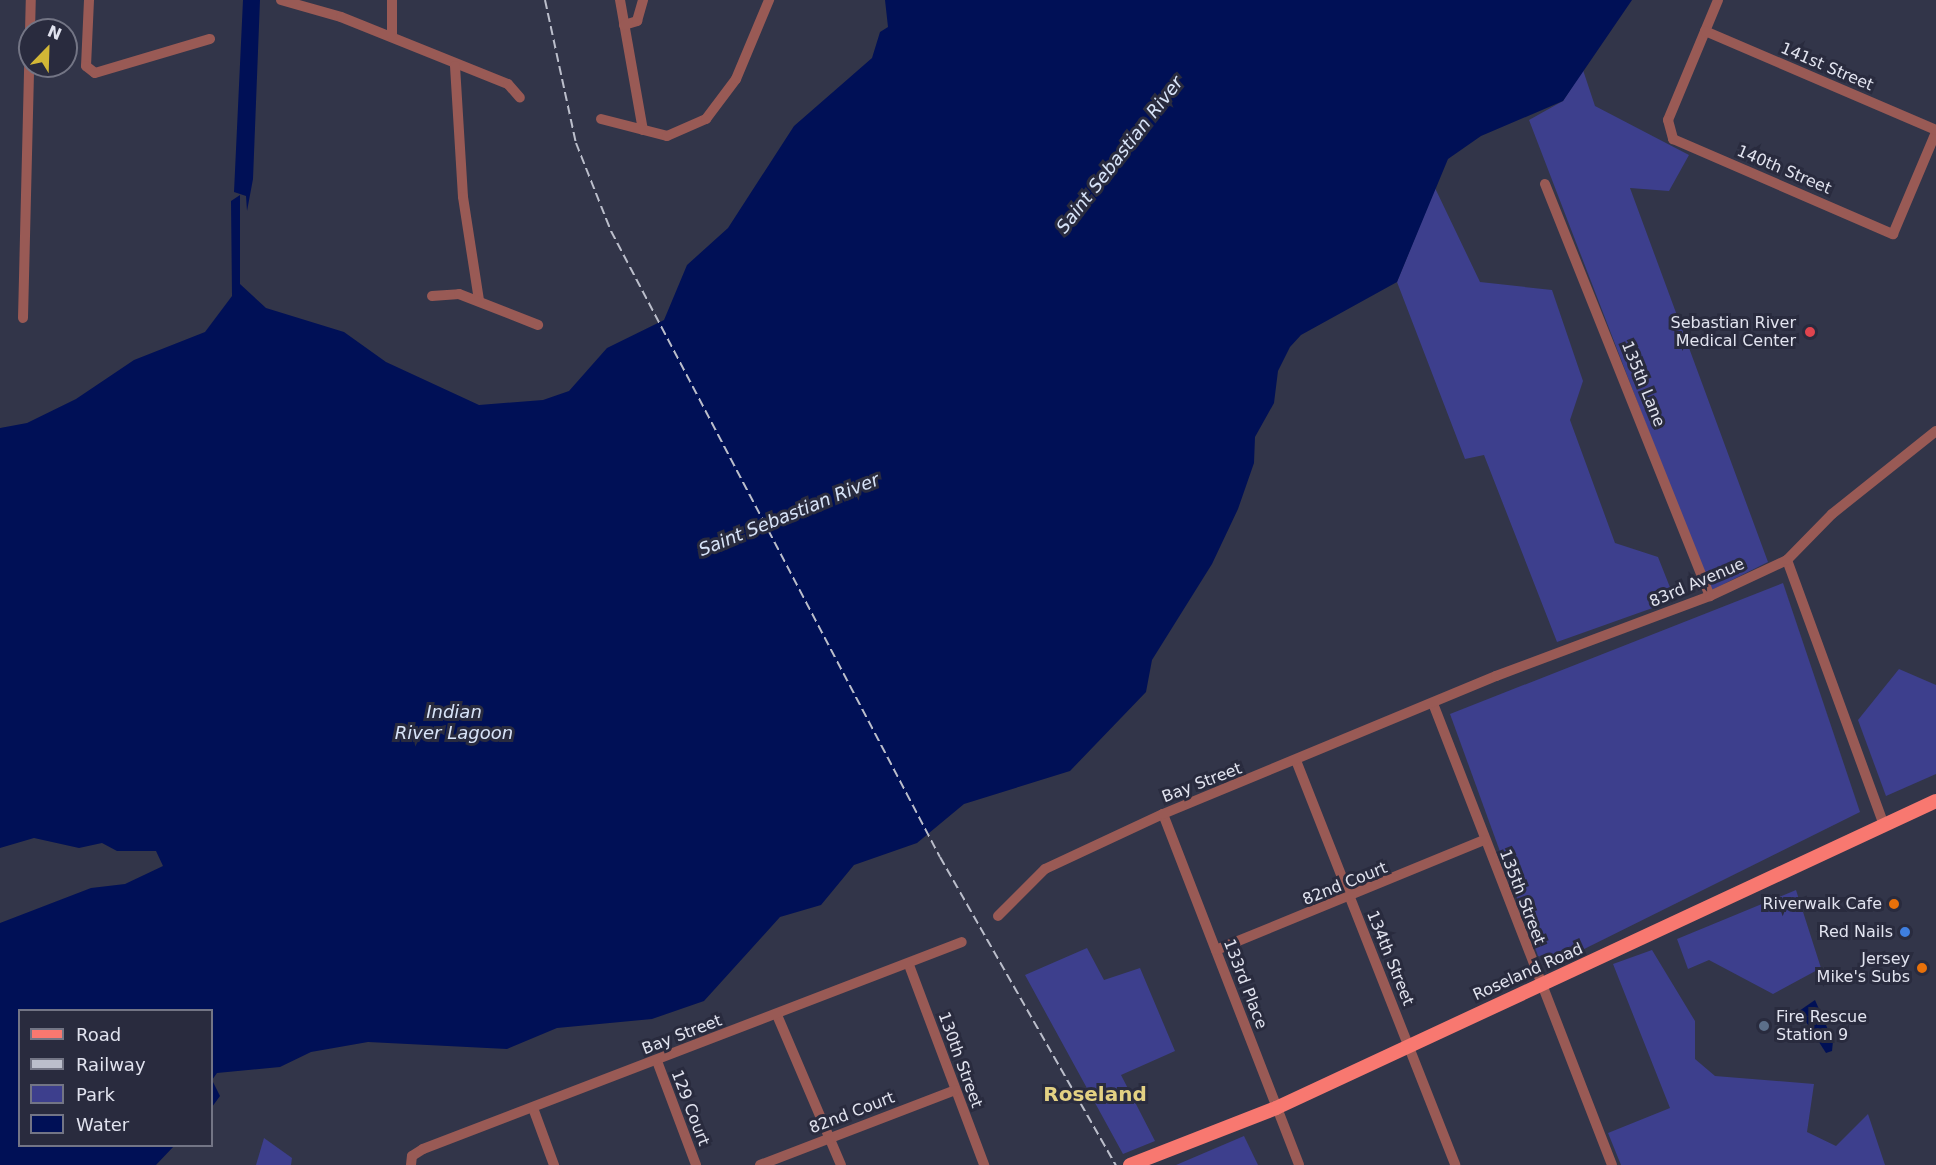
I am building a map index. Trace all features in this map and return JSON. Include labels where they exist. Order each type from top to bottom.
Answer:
[{"type":"main road","name":"Roseland Road","points":[[1130,1165],[1276,1108],[1883,823],[1936,801]]},
{"type":"street","points":[[23,318],[31,0]]},
{"type":"street","points":[[89,0],[86,66],[95,73],[210,39]]},
{"type":"street","points":[[281,0],[392,37],[455,66],[508,84],[520,98]]},
{"type":"street","points":[[392,0],[392,37]]},
{"type":"street","points":[[620,0],[630,74],[643,130]]},
{"type":"street","points":[[624,25],[637,21],[643,0]]},
{"type":"street","points":[[601,119],[667,136],[706,119],[736,79],[769,0]]},
{"type":"street","points":[[1705,31],[1718,0]]},
{"type":"street","name":"140th Street","points":[[1705,31],[1668,130],[1673,139],[1893,234],[1936,131]]},
{"type":"street","name":"141st Street","points":[[1705,31],[1936,131]]},
{"type":"street","points":[[455,66],[463,197],[479,300]]},
{"type":"street","name":"135th Lane","points":[[1545,184],[1710,596]]},
{"type":"street","points":[[432,296],[459,294],[538,325]]},
{"type":"street","name":"83rd Avenue","points":[[1434,706],[1496,676],[1710,596],[1787,560],[1832,514],[1936,431]]},
{"type":"street","points":[[1787,560],[1883,823]]},
{"type":"street","name":"Bay Street","points":[[998,916],[1045,869],[1163,814],[1434,706]]},
{"type":"street","name":"135th Street","points":[[1434,706],[1484,840],[1612,1165]]},
{"type":"street","name":"134th Street","points":[[1297,762],[1455,1165]]},
{"type":"street","name":"133rd Place","points":[[1163,814],[1299,1165]]},
{"type":"street","name":"82nd Court","points":[[1216,950],[1351,899],[1484,840]]},
{"type":"street","name":"Bay Street","points":[[412,1161],[533,1108],[909,965],[962,942]]},
{"type":"street","name":"130th Street","points":[[909,965],[984,1165]]},
{"type":"street","points":[[777,1015],[841,1165]]},
{"type":"street","name":"129 Court","points":[[657,1061],[696,1165]]},
{"type":"street","name":"82nd Court","points":[[760,1165],[955,1090]]},
{"type":"street","points":[[533,1108],[554,1165]]},
{"type":"green space","points":[[1583,70],[1595,106],[1689,155],[1669,191],[1630,188],[1768,562],[1710,591],[1529,120],[1563,101]]},
{"type":"green space","points":[[1435,188],[1480,282],[1552,290],[1583,381],[1570,420],[1615,543],[1658,557],[1675,600],[1557,642],[1484,455],[1465,459],[1397,282]]},
{"type":"green space","points":[[1783,583],[1860,812],[1560,961],[1538,956],[1450,714]]},
{"type":"green space","points":[[1899,669],[1936,685],[1936,774],[1886,796],[1858,720]]},
{"type":"green space","points":[[1796,890],[1821,968],[1773,994],[1709,960],[1688,969],[1677,939]]},
{"type":"green space","points":[[1087,948],[1104,980],[1140,968],[1175,1051],[1121,1075],[1155,1141],[1123,1154],[1025,975]]},
{"type":"green space","points":[[1652,950],[1695,1021],[1695,1059],[1715,1076],[1814,1084],[1807,1132],[1836,1146],[1868,1114],[1885,1165],[1621,1165],[1608,1133],[1670,1108],[1613,964]]},
{"type":"green space","points":[[1244,1136],[1258,1165],[1176,1165]]},
{"type":"green space","points":[[264,1138],[292,1158],[291,1165],[256,1165]]},
{"type":"water","points":[[243,0],[260,0],[253,179],[247,211],[246,196],[234,192]]},
{"type":"water","name":"Indian River Lagoon","points":[[885,0],[1632,0],[1563,101],[1481,136],[1448,159],[1397,282],[1301,335],[1290,347],[1278,371],[1274,403],[1255,437],[1254,463],[1238,509],[1212,564],[1152,660],[1146,692],[1070,771],[964,804],[917,843],[854,865],[821,905],[780,917],[704,1001],[652,1019],[557,1028],[507,1049],[368,1042],[311,1052],[280,1067],[217,1073],[213,1079],[213,1009],[18,1009],[18,1147],[173,1147],[156,1165],[0,1165],[0,923],[91,888],[125,884],[163,866],[156,851],[117,851],[102,843],[79,848],[34,838],[0,848],[0,428],[27,423],[76,399],[134,360],[205,332],[232,296],[231,201],[240,195],[240,284],[266,308],[344,332],[386,362],[479,405],[543,400],[569,391],[607,348],[664,320],[687,265],[728,228],[794,126],[872,58],[880,32],[888,27]]},
{"type":"water","points":[[1815,1000],[1833,1041],[1832,1051],[1826,1053],[1799,1011]]},
{"type":"water","points":[[213,1082],[220,1096],[213,1106]]},
{"type":"railway","points":[[545,0],[576,143],[611,231],[940,857],[1116,1165]]},
{"type":"place","name":"Sebastian River Medical Center","points":[[1810,332]]},
{"type":"place","name":"Riverwalk Cafe","points":[[1894,904]]},
{"type":"place","name":"Red Nails","points":[[1905,932]]},
{"type":"place","name":"Jersey Mike's Subs","points":[[1922,968]]},
{"type":"place","name":"Fire Rescue Station 9","points":[[1764,1026]]},
{"type":"district","name":"Roseland","points":[[1095,1094]]},
{"type":"water label","name":"Saint Sebastian River","points":[[1120,155]]},
{"type":"water label","name":"Saint Sebastian River","points":[[789,515]]}]
